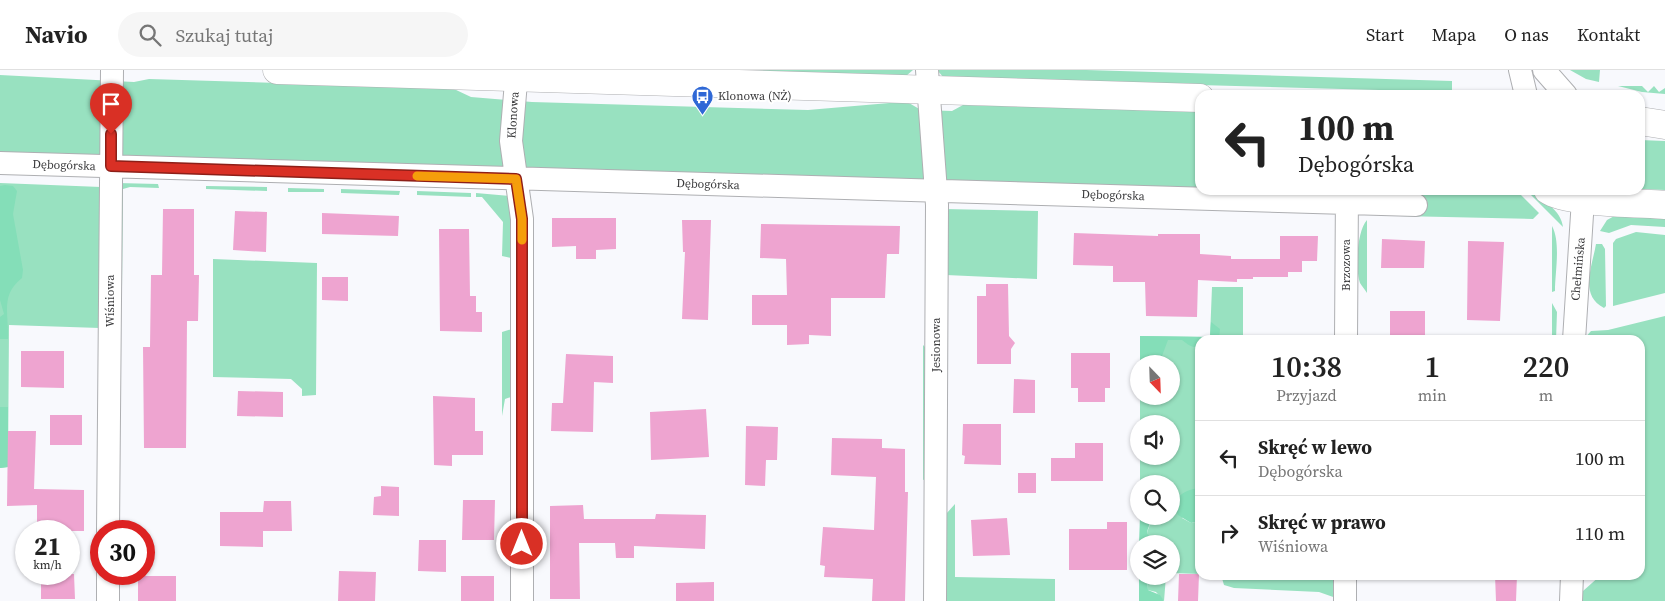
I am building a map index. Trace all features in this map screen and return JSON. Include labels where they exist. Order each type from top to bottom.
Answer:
[{"type":"main road","points":[[277,70],[928,80],[1195,98]]},
{"type":"main road","points":[[1645,122],[1665,125]]},
{"type":"main road","points":[[1559,195],[1583,199],[1665,205]]},
{"type":"street","name":"Wiśniowa","points":[[108,520],[112,70]]},
{"type":"street","points":[[1520,70],[1525,90]]},
{"type":"street","points":[[1544,70],[1562,90]]},
{"type":"street","name":"Klonowa","points":[[517,74],[511,141],[522,219],[522,601]]},
{"type":"street","name":"Jesionowa","points":[[928,80],[936,190],[935,601]]},
{"type":"street","name":"Dębogórska","points":[[0,163],[936,190],[1195,194]]},
{"type":"street","name":"Dębogórska","points":[[1278,195],[1347,196],[1416,205]]},
{"type":"street","name":"Brzozowa","points":[[1346,335],[1347,196]]},
{"type":"street","name":"Chełmińska","points":[[1574,335],[1583,199]]},
{"type":"street","points":[[1345,580],[1345,601]]},
{"type":"street","points":[[1571,601],[1572,580]]},
{"type":"street","points":[[108,585],[108,601]]},
{"type":"green space","points":[[681,70],[913,70],[906,76]]},
{"type":"green space","points":[[937,70],[1086,70],[1452,81],[1452,90],[1379,90],[944,78]]},
{"type":"green space","points":[[1570,70],[1600,70],[1599,82],[1586,79]]},
{"type":"green space","points":[[0,75],[134,82],[149,79],[454,89],[471,97],[532,102],[808,110],[901,102],[909,103],[921,110],[952,111],[963,105],[1195,112],[1195,190],[0,157]]},
{"type":"green space","points":[[1618,86],[1642,86],[1648,92],[1654,86],[1659,92],[1665,88],[1665,94],[1645,92],[1645,90],[1634,90]]},
{"type":"green space","points":[[1645,140],[1665,141],[1665,190],[1645,189]]},
{"type":"green space","points":[[0,183],[101,187],[100,328],[9,325],[8,467],[0,468]]},
{"type":"green space","points":[[117,183],[158,184],[159,188],[130,187],[123,189],[122,288],[120,289]]},
{"type":"green space","points":[[0,186],[13,186],[17,191],[13,214],[23,270],[22,278],[15,284],[8,298],[8,339],[0,339],[0,317],[4,314],[0,300]]},
{"type":"green space","points":[[206,186],[267,187],[267,191],[206,189]]},
{"type":"green space","points":[[288,188],[324,189],[324,192],[288,192]]},
{"type":"green space","points":[[341,189],[400,191],[399,195],[341,193]]},
{"type":"green space","points":[[417,191],[471,193],[471,197],[417,195]]},
{"type":"green space","points":[[476,193],[511,196],[511,258],[502,256],[503,222],[482,197],[476,197]]},
{"type":"green space","points":[[1402,195],[1521,195],[1539,213],[1533,219],[1400,216],[1400,197]]},
{"type":"green space","points":[[1531,195],[1538,195],[1551,206],[1562,221],[1563,227]]},
{"type":"green space","points":[[944,209],[1038,211],[1037,279],[946,275],[948,242]]},
{"type":"green space","points":[[1618,214],[1665,216],[1665,227],[1631,225],[1609,233],[1600,231],[1607,220]]},
{"type":"green space","points":[[1367,220],[1367,293],[1360,283],[1357,259],[1361,232]]},
{"type":"green space","points":[[1552,226],[1557,249],[1555,291],[1552,292]]},
{"type":"green space","points":[[1636,232],[1665,235],[1665,293],[1613,306],[1613,243],[1616,239]]},
{"type":"green space","points":[[1596,244],[1602,244],[1605,249],[1606,306],[1604,308],[1596,302],[1589,288],[1590,271]]},
{"type":"green space","points":[[213,259],[317,263],[316,395],[302,396],[302,389],[291,379],[213,377]]},
{"type":"green space","points":[[1212,287],[1243,287],[1243,335],[1210,335]]},
{"type":"green space","points":[[1552,303],[1557,312],[1556,335],[1552,335]]},
{"type":"green space","points":[[1665,316],[1665,601],[1583,601],[1583,591],[1595,580],[1645,580],[1645,335],[1588,335],[1591,331],[1608,330]]},
{"type":"green space","points":[[1211,322],[1220,329],[1219,335],[1210,335]]},
{"type":"green space","points":[[512,329],[511,397],[505,399],[502,416],[502,332]]},
{"type":"green space","points":[[1140,336],[1195,337],[1195,505],[1182,518],[1191,523],[1195,522],[1195,574],[1180,573],[1180,535],[1148,535],[1147,533],[1149,525],[1180,525],[1180,475],[1140,475],[1140,465],[1180,465],[1180,415],[1140,415],[1140,405],[1180,405],[1180,355],[1140,355]]},
{"type":"green space","points":[[1140,336],[1195,337],[1195,347],[1190,346],[1182,340],[1168,340],[1162,355],[1140,355]]},
{"type":"green space","points":[[923,345],[925,347],[926,479],[923,480]]},
{"type":"green space","points":[[0,407],[8,407],[8,467],[0,468]]},
{"type":"green space","points":[[1195,489],[1195,522],[1191,523],[1180,516],[1180,496],[1184,492]]},
{"type":"green space","points":[[955,504],[955,577],[1055,579],[1055,601],[945,601],[946,514]]},
{"type":"green space","points":[[1140,525],[1149,525],[1147,532],[1148,535],[1139,535]]},
{"type":"green space","points":[[1222,580],[1336,580],[1336,598],[1319,592],[1234,588],[1224,585]]},
{"type":"green space","points":[[1139,585],[1148,585],[1148,590],[1160,595],[1164,601],[1139,601]]},
{"type":"green space","points":[[1148,585],[1165,585],[1164,601],[1156,592],[1148,590]]},
{"type":"building","points":[[163,209],[194,209],[194,275],[199,275],[198,321],[187,321],[186,448],[144,448],[143,347],[150,347],[151,275],[162,275]]},
{"type":"building","points":[[235,211],[267,212],[266,252],[233,250]]},
{"type":"building","points":[[322,213],[399,216],[398,236],[322,234]]},
{"type":"building","points":[[552,218],[616,218],[616,249],[596,250],[596,259],[576,259],[576,246],[552,247]]},
{"type":"building","points":[[682,220],[711,220],[708,320],[682,319],[685,252],[683,252]]},
{"type":"building","points":[[761,224],[900,226],[899,254],[887,254],[885,298],[831,298],[831,336],[809,335],[809,344],[787,345],[787,325],[752,325],[752,295],[787,295],[786,259],[760,258]]},
{"type":"building","points":[[439,229],[469,229],[470,296],[476,296],[476,312],[482,312],[482,332],[440,331]]},
{"type":"building","points":[[1074,233],[1158,236],[1158,234],[1200,234],[1200,254],[1231,256],[1231,259],[1280,259],[1280,236],[1318,236],[1317,261],[1302,261],[1302,272],[1288,272],[1288,277],[1253,277],[1253,279],[1237,279],[1237,282],[1198,280],[1197,317],[1146,316],[1145,282],[1113,282],[1113,266],[1073,265]]},
{"type":"building","points":[[1382,239],[1425,241],[1424,268],[1381,268]]},
{"type":"building","points":[[1468,241],[1504,242],[1500,321],[1467,320]]},
{"type":"building","points":[[322,277],[348,277],[348,301],[322,300]]},
{"type":"building","points":[[986,284],[1008,284],[1009,336],[1015,343],[1011,349],[1011,364],[977,364],[977,296],[986,296]]},
{"type":"building","points":[[1390,311],[1425,311],[1425,335],[1390,335]]},
{"type":"building","points":[[21,351],[64,351],[64,388],[21,387]]},
{"type":"building","points":[[1071,353],[1110,353],[1110,388],[1105,388],[1105,402],[1078,402],[1078,388],[1071,388]]},
{"type":"building","points":[[566,354],[613,356],[613,383],[594,382],[593,432],[551,431],[552,403],[563,403]]},
{"type":"building","points":[[1014,379],[1035,380],[1035,413],[1013,413]]},
{"type":"building","points":[[238,391],[283,392],[283,417],[237,416]]},
{"type":"building","points":[[433,396],[475,398],[475,431],[483,431],[483,455],[452,455],[452,466],[434,465]]},
{"type":"building","points":[[706,409],[709,457],[651,460],[650,412]]},
{"type":"building","points":[[50,415],[82,415],[82,445],[50,445]]},
{"type":"building","points":[[963,424],[1001,424],[1001,465],[964,464],[965,456],[962,455]]},
{"type":"building","points":[[746,426],[778,427],[777,460],[766,460],[765,486],[745,485]]},
{"type":"building","points":[[8,431],[36,431],[34,489],[84,490],[84,531],[80,531],[80,520],[37,520],[37,505],[7,506]]},
{"type":"building","points":[[832,438],[882,439],[882,448],[905,449],[905,492],[908,492],[905,601],[872,601],[873,579],[824,577],[825,566],[820,565],[823,527],[874,530],[876,477],[831,475]]},
{"type":"building","points":[[1075,443],[1103,443],[1103,481],[1051,481],[1051,458],[1075,458]]},
{"type":"building","points":[[1018,473],[1036,473],[1036,493],[1018,493]]},
{"type":"building","points":[[381,486],[399,487],[399,516],[373,515],[374,497],[381,496]]},
{"type":"building","points":[[463,500],[495,500],[494,540],[462,540]]},
{"type":"building","points":[[264,501],[291,501],[292,531],[263,531],[263,547],[220,546],[220,512],[263,512]]},
{"type":"building","points":[[583,505],[584,519],[655,519],[656,514],[706,515],[705,549],[634,546],[634,558],[616,558],[615,543],[579,543],[580,599],[550,599],[550,506]]},
{"type":"building","points":[[1007,518],[1010,555],[973,556],[971,520]]},
{"type":"building","points":[[1107,522],[1127,522],[1127,570],[1069,570],[1069,529],[1107,529]]},
{"type":"building","points":[[419,540],[446,540],[446,572],[418,571]]},
{"type":"building","points":[[339,571],[376,572],[375,601],[338,601]]},
{"type":"building","points":[[1180,574],[1195,574],[1195,580],[1199,580],[1198,601],[1178,601]]},
{"type":"building","points":[[155,576],[176,576],[176,601],[138,601],[138,585],[155,585]]},
{"type":"building","points":[[461,576],[494,576],[494,601],[461,601]]},
{"type":"building","points":[[1495,580],[1517,580],[1516,601],[1496,601]]},
{"type":"building","points":[[714,582],[714,601],[676,601],[676,583]]},
{"type":"building","points":[[41,585],[74,585],[75,599],[41,599]]},
{"type":"slow traffic","points":[[417,176],[516,179],[522,219],[522,240]]},
{"type":"place","name":"Klonowa (NŻ)","points":[[702,115]]},
{"type":"route","points":[[111,134],[111,166],[516,179],[522,219],[522,544]]}]
